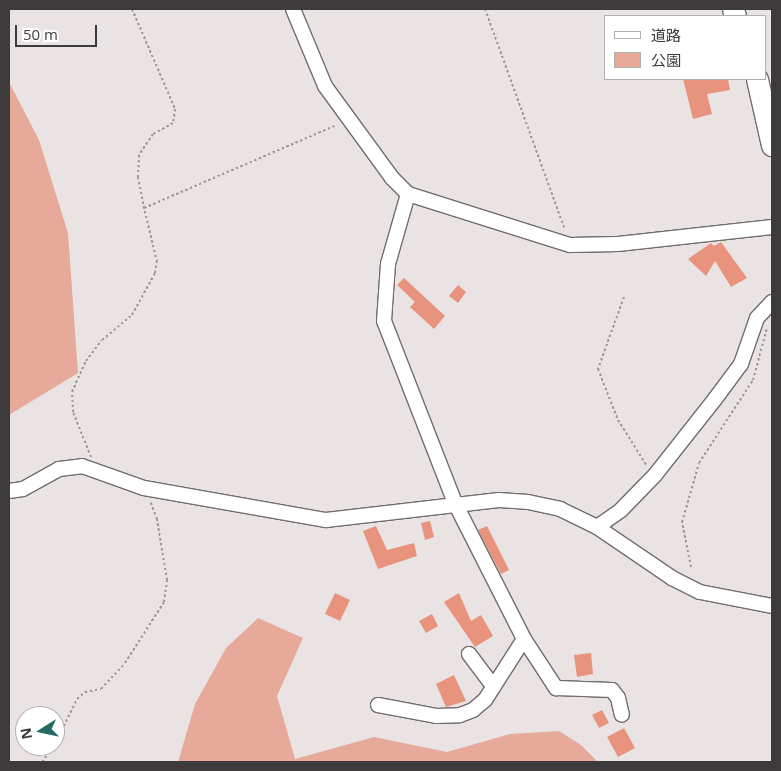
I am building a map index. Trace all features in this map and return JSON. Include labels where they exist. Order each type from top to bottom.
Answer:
[{"type":"highway","points":[[758,80],[772,145]]},
{"type":"street","points":[[293,9],[316,70],[349,120],[408,194],[570,245],[618,244],[772,227]]},
{"type":"street","points":[[408,194],[388,264],[384,296],[384,321],[455,503],[524,639],[547,679],[556,688],[612,690],[618,698],[622,715]]},
{"type":"street","points":[[597,528],[621,510],[655,475],[741,364],[767,306]]},
{"type":"street","points":[[9,491],[23,489],[71,466],[95,469],[125,483],[144,488],[337,521],[455,503],[528,502],[560,509],[597,528],[672,578],[700,592],[772,606]]},
{"type":"street","points":[[378,705],[419,714],[460,715],[479,705],[524,639]]},
{"type":"street","points":[[469,654],[493,686]]},
{"type":"path","points":[[95,469],[73,412],[72,392],[86,361],[102,340],[132,315],[155,273],[156,262],[138,177],[139,155],[154,134],[173,123],[176,109],[132,9]]},
{"type":"path","points":[[484,9],[570,245]]},
{"type":"path","points":[[144,208],[349,120]]},
{"type":"path","points":[[624,297],[598,369],[618,420],[642,461],[655,475]]},
{"type":"path","points":[[691,567],[682,522],[699,463],[753,380],[768,334],[767,306]]},
{"type":"path","points":[[65,723],[77,699],[85,692],[101,689],[125,663],[164,602],[167,580],[161,541],[157,519],[144,488]]},
{"type":"green space","points":[[9,82],[39,140],[68,233],[78,373],[9,415]]},
{"type":"green space","points":[[258,618],[303,638],[277,696],[295,759],[374,737],[447,752],[510,734],[559,731],[581,745],[598,762],[178,762],[195,704],[226,648]]},
{"type":"building","points":[[683,80],[728,80],[730,90],[707,94],[712,114],[693,119]]},
{"type":"building","points":[[721,242],[747,278],[731,287],[715,261],[706,276],[688,259],[711,243],[714,246]]},
{"type":"building","points":[[404,278],[445,316],[434,329],[410,307],[415,302],[397,285]]},
{"type":"building","points":[[458,285],[466,292],[458,303],[449,296]]},
{"type":"building","points":[[430,521],[434,537],[425,540],[421,523]]},
{"type":"building","points":[[376,526],[387,550],[414,543],[417,556],[378,569],[363,531]]},
{"type":"building","points":[[487,526],[509,570],[501,574],[478,530]]},
{"type":"building","points":[[335,593],[350,600],[340,621],[325,614]]},
{"type":"building","points":[[459,593],[471,621],[481,615],[493,636],[475,647],[444,602]]},
{"type":"building","points":[[432,614],[438,626],[426,633],[419,621]]},
{"type":"building","points":[[591,653],[593,674],[577,677],[574,655]]},
{"type":"building","points":[[454,675],[466,701],[446,707],[436,684]]},
{"type":"building","points":[[602,710],[609,723],[599,728],[592,715]]},
{"type":"building","points":[[624,728],[635,748],[618,757],[607,737]]}]
